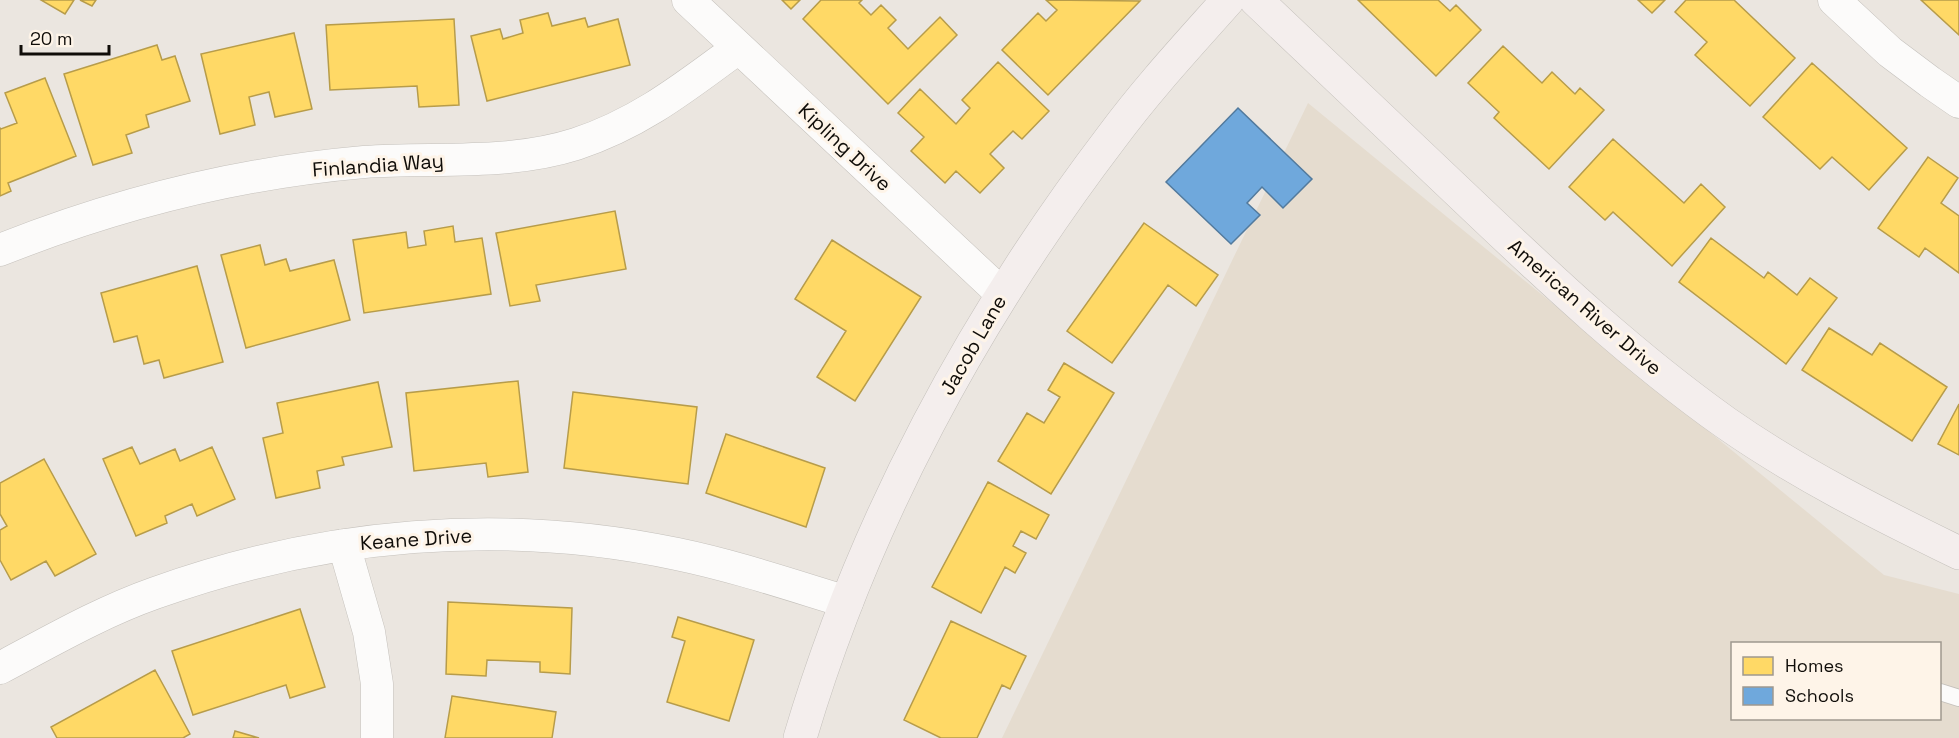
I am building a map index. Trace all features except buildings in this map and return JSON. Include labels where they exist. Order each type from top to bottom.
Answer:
[{"type":"street","name":"Kipling Drive","points":[[688,0],[1002,294]]},
{"type":"street","name":"Jacob Lane","points":[[800,738],[847,602],[890,500],[949,383],[1002,294],[1053,216],[1112,136],[1174,60],[1228,0]]},
{"type":"street","name":"American River Drive","points":[[1256,0],[1569,297],[1646,363],[1727,423],[1812,478],[1959,553]]},
{"type":"street","points":[[1834,0],[1890,52],[1959,102]]},
{"type":"street","name":"Finlandia Way","points":[[0,250],[118,207],[199,187],[282,172],[365,162],[506,158],[554,150],[605,133],[640,116],[665,102],[738,48]]},
{"type":"street","name":"Keane Drive","points":[[0,668],[93,618],[155,593],[250,563],[380,539],[446,534],[545,536],[611,542],[741,569],[847,602]]},
{"type":"street","points":[[344,545],[369,632],[377,684],[377,738]]},
{"type":"lane","points":[[1941,692],[1959,698]]},
{"type":"shaded area","points":[[1308,103],[1884,575],[1959,594],[1959,738],[1002,738]]}]
